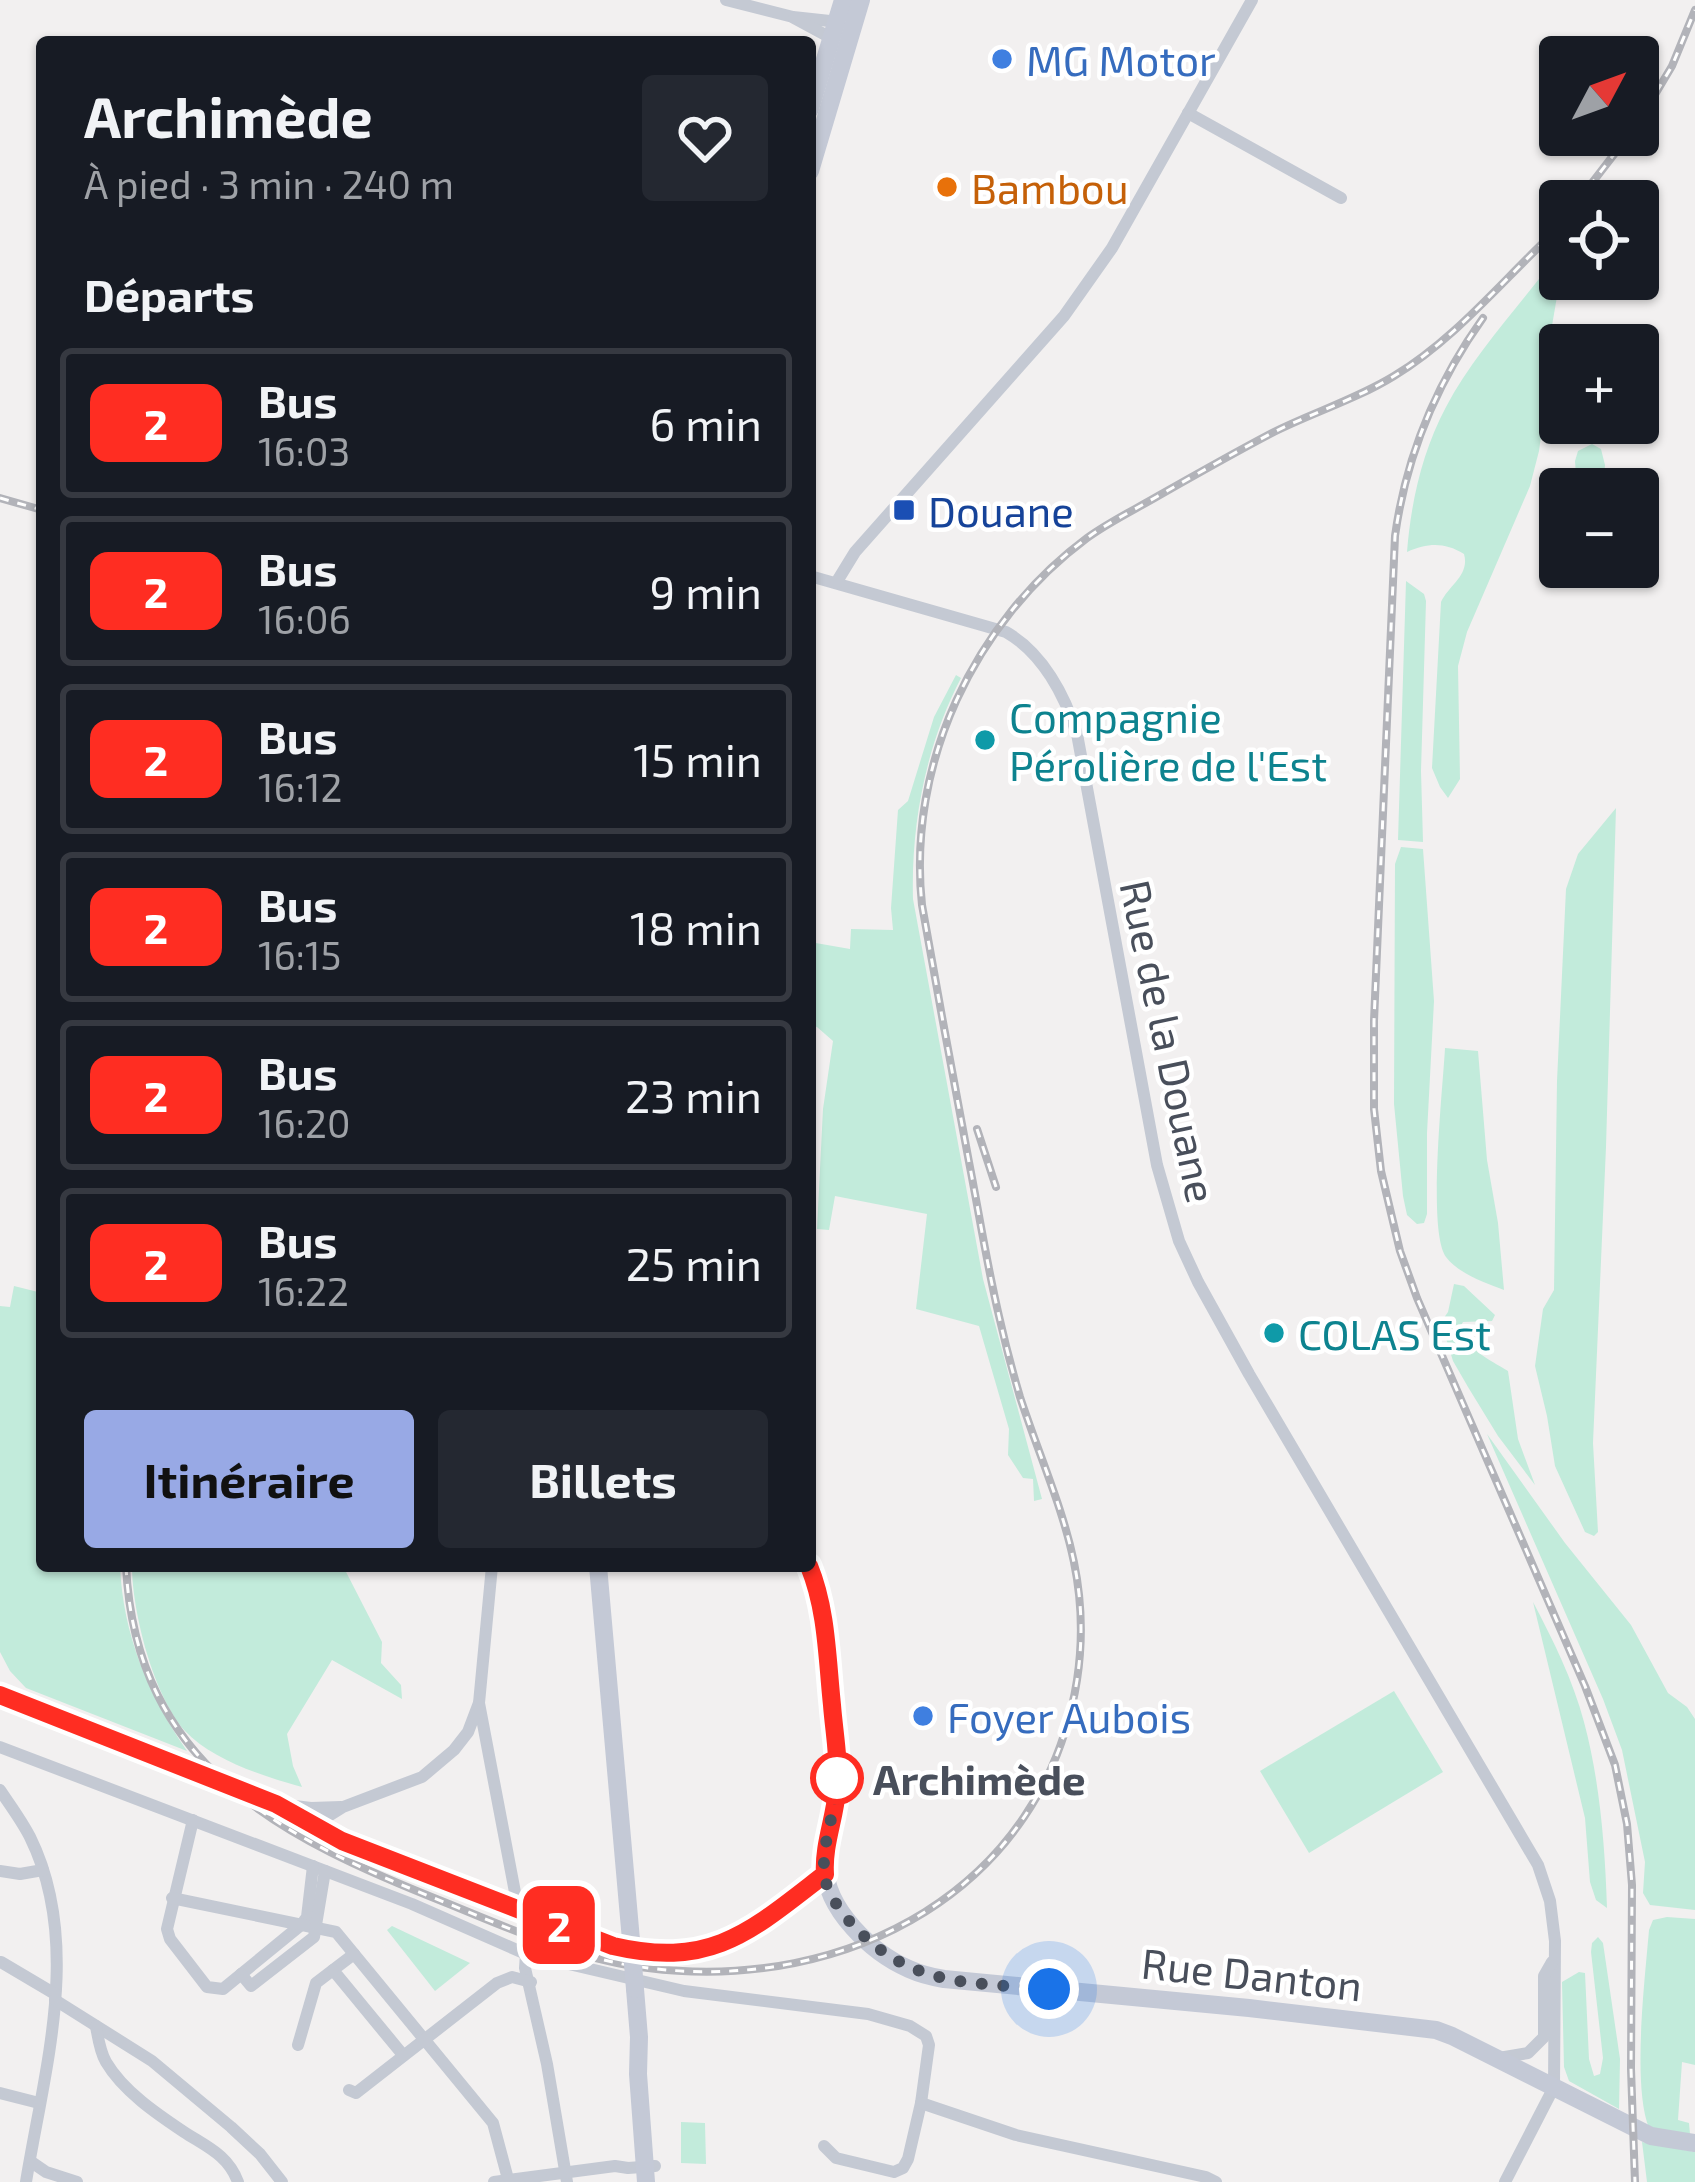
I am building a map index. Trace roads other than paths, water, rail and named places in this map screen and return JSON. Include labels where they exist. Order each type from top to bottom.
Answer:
[{"type":"street","points":[[726,0],[785,10],[834,30],[845,27],[837,80]]},
{"type":"street","points":[[816,89],[843,0]]},
{"type":"street","points":[[816,151],[861,0]]},
{"type":"street","points":[[836,584],[855,551],[1088,286],[1252,0]]},
{"type":"street","points":[[1188,113],[1341,198]]},
{"type":"street","name":"Rue de la Douane","points":[[816,578],[1006,632],[1029,650],[1060,692],[1077,734],[1157,1165],[1178,1239],[1249,1374],[1538,1865],[1550,1901],[1555,1955],[1554,2087]]},
{"type":"street","points":[[310,1823],[422,1777],[468,1732],[479,1703],[491,1572]]},
{"type":"street","points":[[172,1898],[336,1932],[493,2123],[501,2180],[567,2176],[620,2161],[650,2168],[638,2074],[639,2037],[599,1572]]},
{"type":"street","points":[[0,1695],[276,1804],[351,1844],[613,1946],[660,1954],[698,1952],[769,1918],[825,1874],[838,1788],[825,1625],[811,1572]]},
{"type":"street","points":[[490,1586],[507,1583]]},
{"type":"street","points":[[479,1703],[518,1908]]},
{"type":"street","points":[[454,1750],[476,1745],[489,1755]]},
{"type":"street","points":[[0,1747],[319,1868],[526,1954],[684,1991],[868,2014],[910,2026],[926,2036],[929,2045],[921,2103],[903,2168],[893,2172],[836,2158],[824,2146]]},
{"type":"street","points":[[0,1790],[29,1835],[43,1870],[57,1946],[56,1997],[26,2182]]},
{"type":"street","points":[[276,1804],[343,1807]]},
{"type":"street","points":[[343,1807],[336,1828],[351,1844]]},
{"type":"street","points":[[193,1820],[167,1929],[207,1987],[224,1989],[241,1974],[251,1986],[314,1936],[309,1926],[319,1868]]},
{"type":"street","points":[[0,1871],[43,1870]]},
{"type":"street","name":"Rue Danton","points":[[825,1874],[838,1906],[856,1929],[898,1963],[926,1975],[1421,2027],[1452,2036],[1651,2136],[1695,2143]]},
{"type":"street","points":[[298,2044],[316,1983],[354,1954]]},
{"type":"street","points":[[526,1954],[567,2176]]},
{"type":"street","name":"Rue de la Douane","points":[[1496,2059],[1528,2053],[1544,2037],[1544,1976],[1555,1955]]},
{"type":"street","points":[[349,2090],[356,2093],[497,1982],[512,1977],[530,1982],[541,1976],[550,1960]]},
{"type":"street","points":[[1,1962],[152,2062],[231,2127],[282,2182]]},
{"type":"street","points":[[334,1970],[403,2055]]},
{"type":"street","points":[[96,2026],[106,2062],[125,2086],[183,2132],[223,2156],[238,2182]]},
{"type":"street","points":[[1504,2182],[1554,2087]]},
{"type":"street","points":[[0,2093],[39,2103]]},
{"type":"street","points":[[921,2103],[1016,2135],[1216,2182]]},
{"type":"street","points":[[29,2161],[77,2182]]},
{"type":"railway","points":[[1659,88],[1695,10]]},
{"type":"railway","points":[[1594,180],[1613,156]]},
{"type":"railway","points":[[127,1572],[136,1636],[157,1695],[189,1745],[229,1786],[277,1822],[330,1852],[547,1943],[648,1968],[722,1971],[794,1963],[862,1943],[925,1912],[979,1870],[1024,1817],[1057,1754],[1077,1680],[1080,1603],[1067,1534],[1020,1397],[999,1316],[922,905],[920,852],[938,749],[956,700],[1011,611],[1087,538],[1270,434],[1394,376],[1454,330],[1539,247]]},
{"type":"railway","points":[[1483,318],[1451,369],[1415,449],[1395,536],[1374,1109],[1381,1171],[1417,1298],[1615,1765],[1627,1824],[1632,1885],[1635,2182]]},
{"type":"railway","points":[[0,498],[36,508]]},
{"type":"railway","points":[[977,1129],[996,1187]]},
{"type":"place","name":"MG Motor","points":[[1002,59]]},
{"type":"place","name":"Bambou","points":[[947,187]]},
{"type":"place","name":"Douane","points":[[904,510]]},
{"type":"place","name":"Compagnie Pérolière de l'Est","points":[[985,740]]},
{"type":"place","name":"COLAS Est","points":[[1274,1333]]},
{"type":"place","name":"Foyer Aubois","points":[[923,1716]]},
{"type":"place","name":"Archimède","points":[[837,1778]]}]
